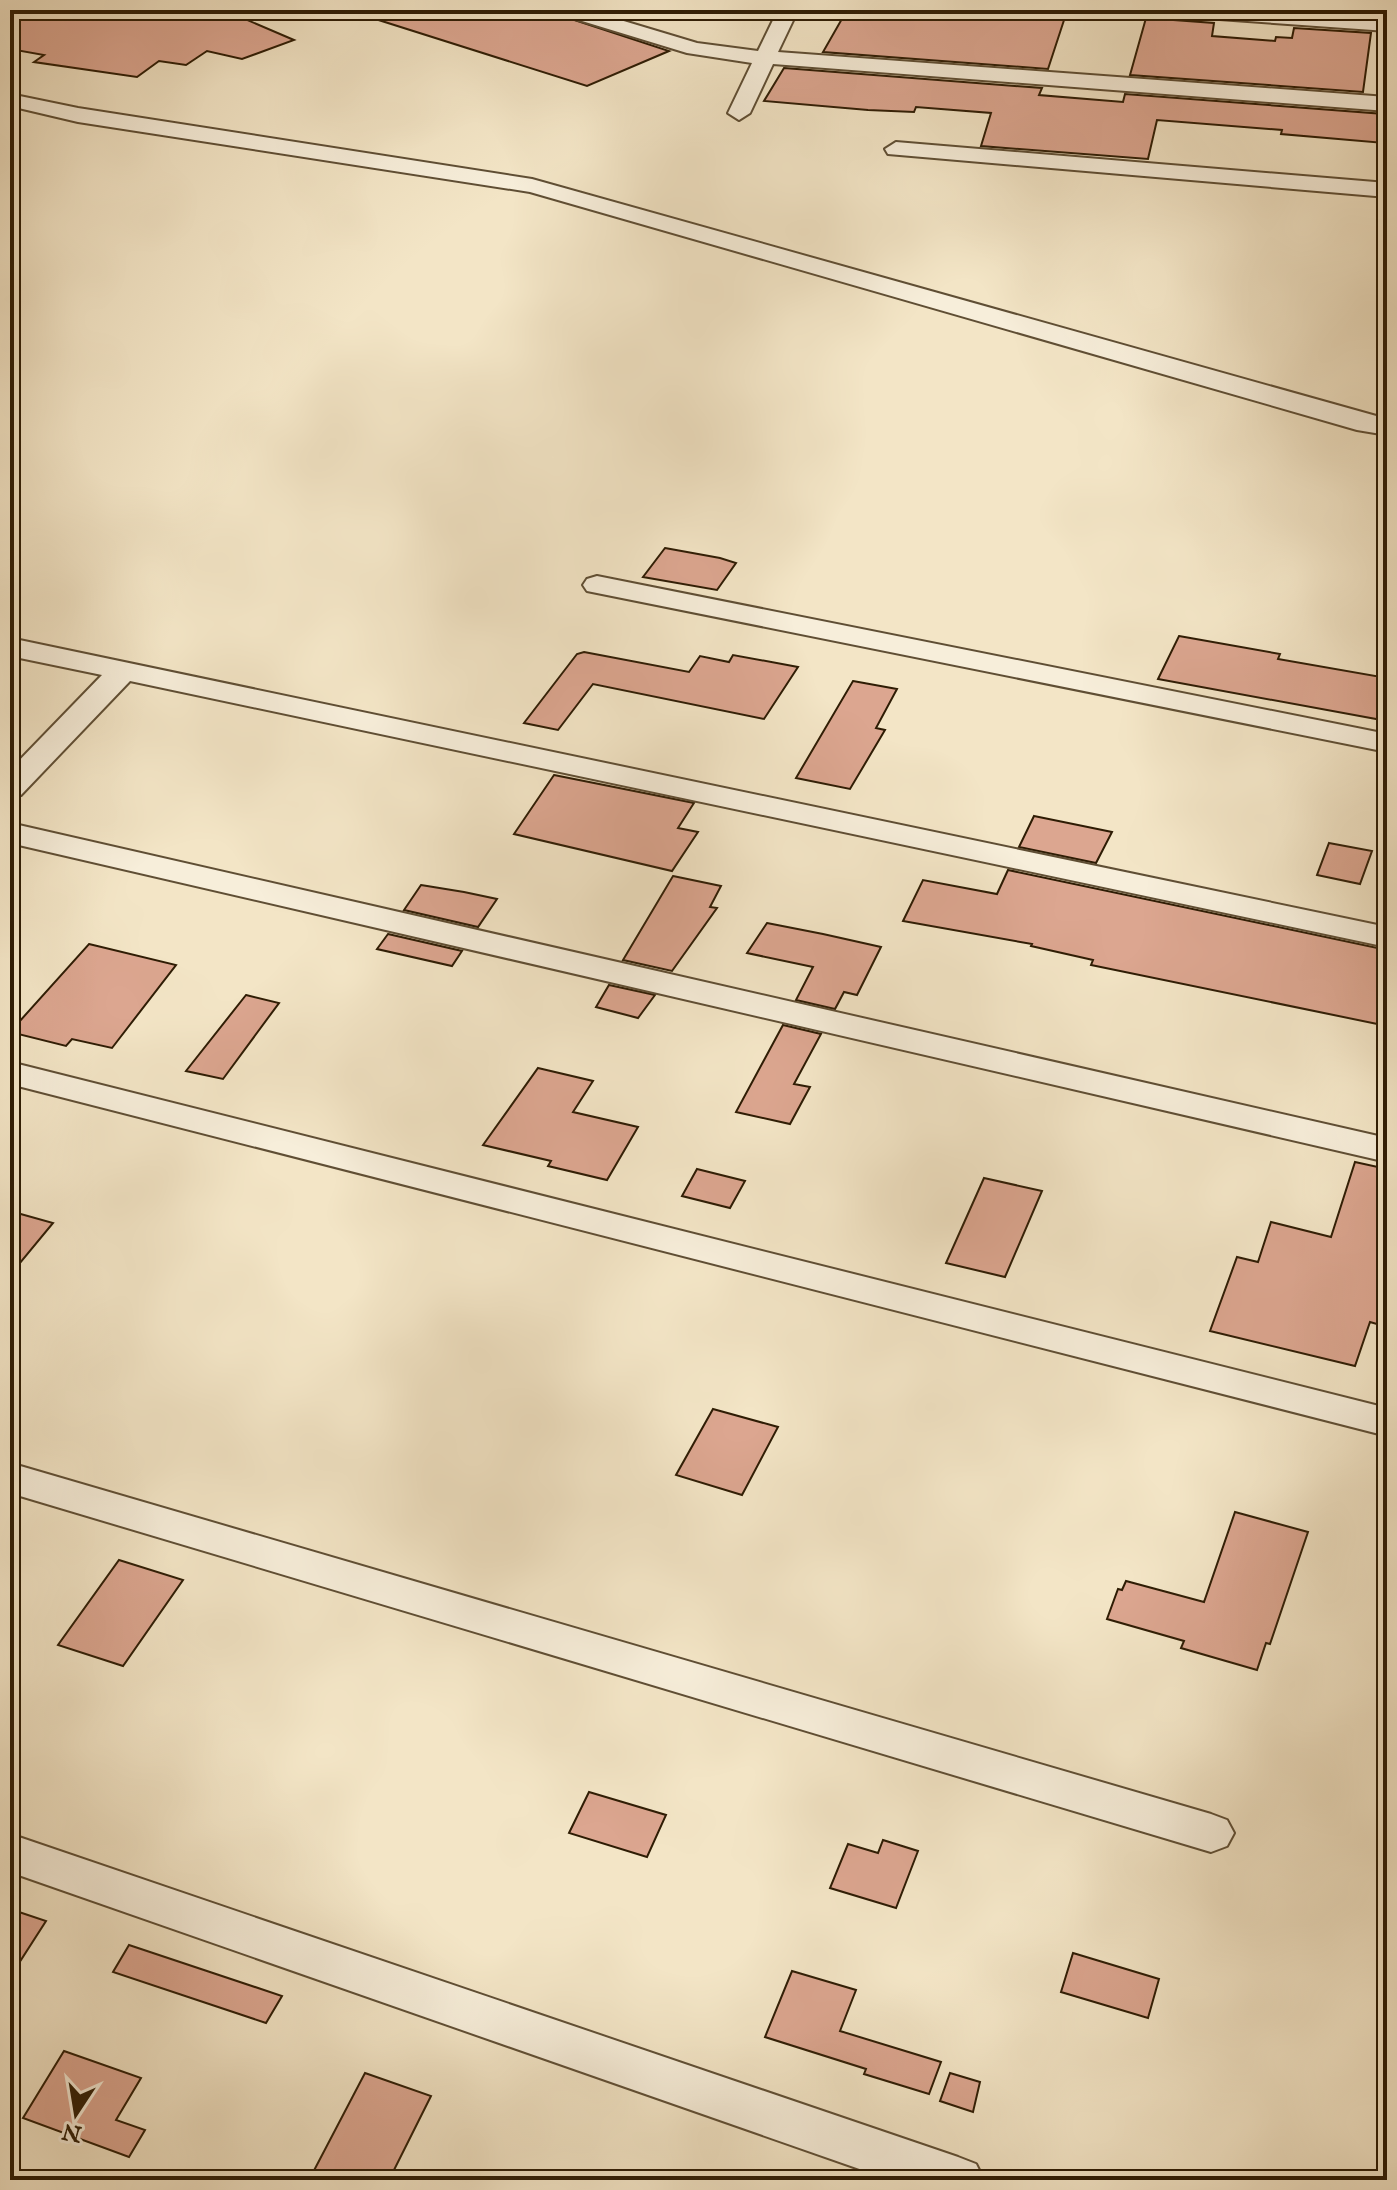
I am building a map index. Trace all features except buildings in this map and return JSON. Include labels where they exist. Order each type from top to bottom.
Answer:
[{"type":"street","points":[[566,10],[694,49],[765,58],[1387,104]]},
{"type":"street","points":[[739,113],[788,10]]},
{"type":"street","points":[[1177,10],[1387,25]]},
{"type":"street","points":[[10,100],[78,115],[532,186],[1366,424],[1387,427]]},
{"type":"street","points":[[896,149],[1387,190]]},
{"type":"street","points":[[597,585],[1387,743]]},
{"type":"street","points":[[10,647],[1387,937]]},
{"type":"street","points":[[10,788],[122,672]]},
{"type":"street","points":[[10,833],[1387,1150]]},
{"type":"street","points":[[10,1073],[1387,1422]]},
{"type":"street","points":[[10,1478],[1211,1833]]},
{"type":"street","points":[[10,1853],[958,2180]]}]
